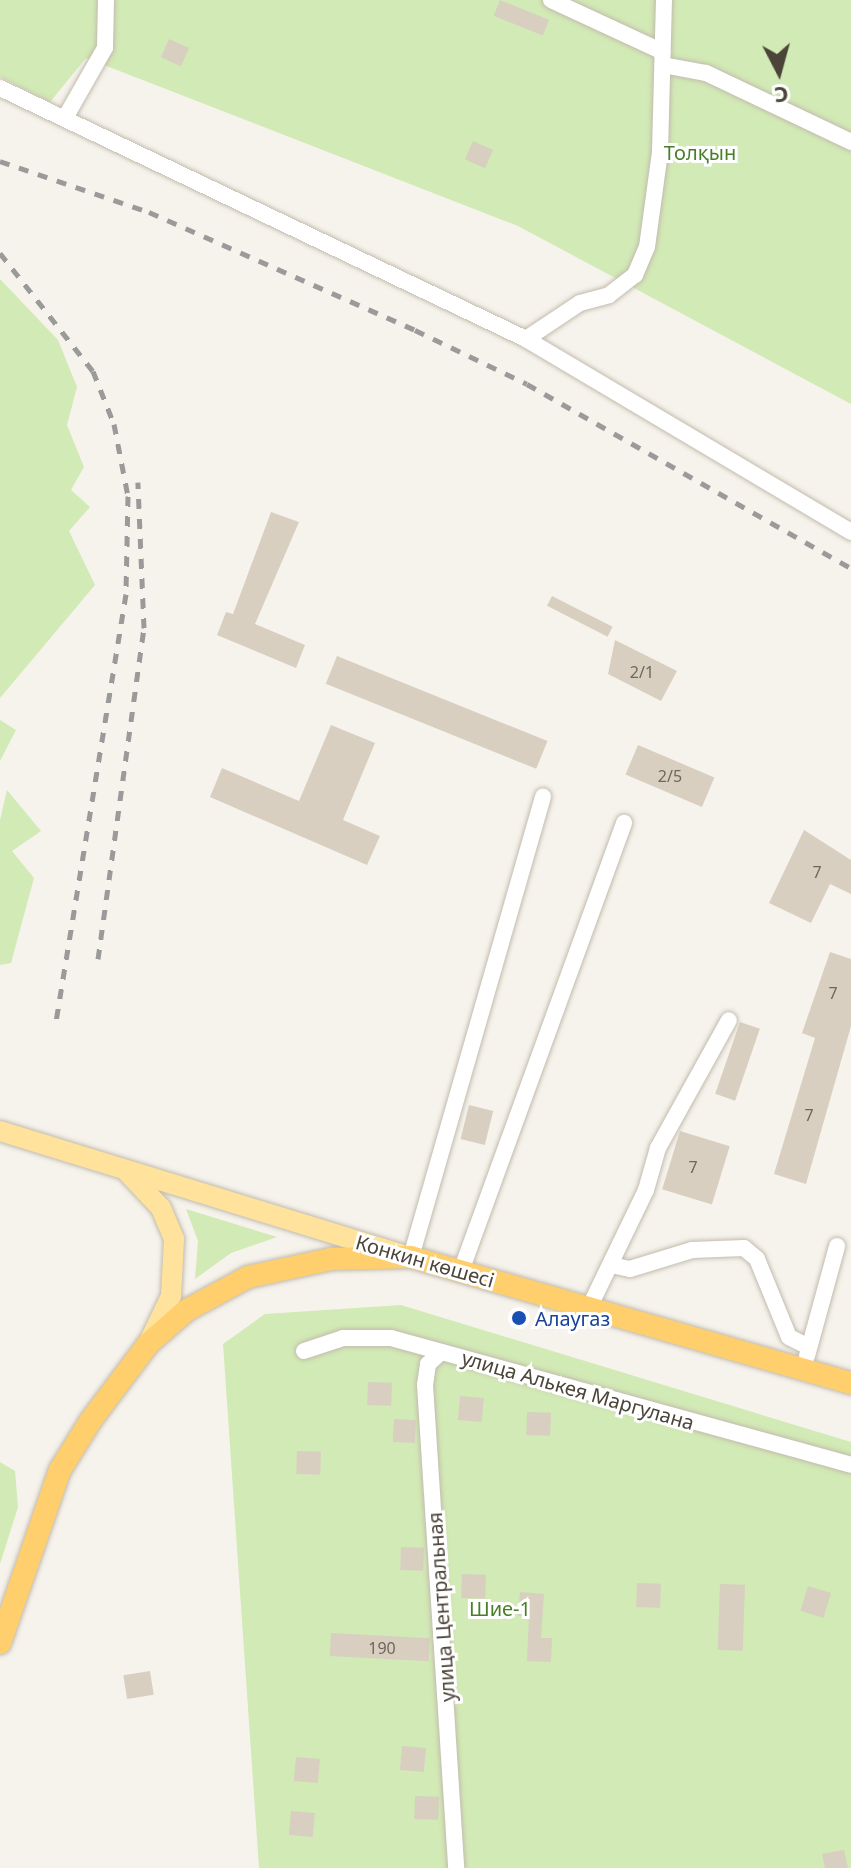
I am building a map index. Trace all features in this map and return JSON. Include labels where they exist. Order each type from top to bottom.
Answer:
[{"type":"highway","name":"Конкин көшесі","points":[[411,1257],[851,1383]]},
{"type":"highway","points":[[0,1643],[60,1470],[148,1344],[187,1310],[248,1277],[331,1259],[411,1257]]},
{"type":"main road","name":"Конкин көшесі","points":[[0,1131],[411,1257]]},
{"type":"main road","points":[[126,1170],[161,1208],[174,1239],[171,1296],[148,1344]]},
{"type":"street","points":[[65,118],[105,48],[106,0]]},
{"type":"street","points":[[551,0],[663,59],[706,73],[851,142]]},
{"type":"street","points":[[526,339],[635,275],[647,247],[660,152],[664,0]]},
{"type":"street","points":[[0,88],[526,339],[851,532]]},
{"type":"street","points":[[411,1257],[543,797]]},
{"type":"street","points":[[461,1271],[624,823]]},
{"type":"street","points":[[589,1308],[611,1265],[658,1148],[729,1020]]},
{"type":"street","points":[[803,1369],[837,1246]]},
{"type":"street","points":[[611,1265],[630,1269],[692,1250],[744,1248],[757,1259],[789,1337],[809,1347]]},
{"type":"street","name":"улица Алькея Маргулана","points":[[304,1351],[359,1338],[441,1352],[851,1465]]},
{"type":"street","name":"улица Центральная","points":[[441,1352],[428,1364],[425,1385],[456,1868]]},
{"type":"green space","name":"Толқын","points":[[0,0],[851,0],[851,404],[518,226],[86,58],[50,102],[0,77]]},
{"type":"green space","points":[[0,279],[58,340],[77,387],[67,425],[84,467],[71,490],[90,507],[69,531],[95,585],[0,698]]},
{"type":"green space","points":[[0,720],[16,730],[0,761]]},
{"type":"green space","points":[[7,790],[41,831],[12,851],[34,878],[11,963],[0,965],[0,820]]},
{"type":"green space","points":[[186,1209],[277,1237],[231,1253],[195,1279],[198,1241]]},
{"type":"green space","name":"Шие-1","points":[[401,1305],[851,1442],[851,1868],[259,1868],[223,1344],[265,1314]]},
{"type":"green space","points":[[0,1462],[15,1471],[18,1507],[0,1564]]},
{"type":"building","points":[[500,0],[549,20],[543,36],[494,16]]},
{"type":"building","points":[[169,39],[189,48],[181,66],[161,57]]},
{"type":"building","points":[[473,141],[493,150],[485,168],[465,159]]},
{"type":"building","points":[[271,512],[299,522],[255,624],[305,645],[296,668],[217,635],[226,612],[233,614]]},
{"type":"building","points":[[552,596],[613,627],[608,637],[547,606]]},
{"type":"building","points":[[615,640],[677,671],[661,701],[608,674]]},
{"type":"building","points":[[337,656],[547,741],[536,769],[326,684]]},
{"type":"building","points":[[331,725],[375,743],[343,820],[380,836],[367,865],[210,797],[222,768],[299,801]]},
{"type":"building","points":[[638,745],[714,777],[702,807],[625,774]]},
{"type":"building","points":[[804,830],[851,860],[851,894],[830,884],[811,923],[769,903]]},
{"type":"building","points":[[830,952],[851,959],[851,1026],[806,1184],[774,1174],[815,1038],[802,1033]]},
{"type":"building","points":[[740,1022],[760,1029],[735,1101],[715,1094]]},
{"type":"building","points":[[469,1105],[493,1111],[485,1145],[461,1139]]},
{"type":"building","points":[[680,1131],[730,1146],[712,1205],[662,1189]]},
{"type":"building","points":[[368,1382],[392,1383],[391,1406],[367,1405]]},
{"type":"building","points":[[460,1396],[484,1398],[482,1422],[458,1420]]},
{"type":"building","points":[[527,1412],[551,1413],[550,1436],[526,1435]]},
{"type":"building","points":[[394,1419],[416,1420],[415,1443],[393,1442]]},
{"type":"building","points":[[297,1451],[321,1452],[320,1475],[296,1474]]},
{"type":"building","points":[[401,1547],[424,1548],[423,1571],[400,1570]]},
{"type":"building","points":[[462,1574],[486,1575],[485,1599],[461,1598]]},
{"type":"building","points":[[637,1583],[661,1584],[660,1608],[636,1607]]},
{"type":"building","points":[[720,1584],[745,1585],[743,1651],[718,1650]]},
{"type":"building","points":[[808,1586],[831,1593],[823,1618],[800,1611]]},
{"type":"building","points":[[520,1592],[544,1594],[541,1638],[552,1638],[551,1662],[527,1661],[529,1616],[518,1616]]},
{"type":"building","points":[[331,1633],[430,1638],[429,1661],[330,1656]]},
{"type":"building","points":[[150,1671],[154,1695],[127,1699],[123,1675]]},
{"type":"building","points":[[402,1746],[426,1748],[424,1772],[400,1770]]},
{"type":"building","points":[[296,1757],[320,1759],[318,1783],[294,1781]]},
{"type":"building","points":[[415,1796],[439,1797],[438,1820],[414,1819]]},
{"type":"building","points":[[291,1811],[315,1813],[313,1837],[289,1835]]},
{"type":"building","points":[[844,1850],[848,1868],[825,1868],[822,1854]]},
{"type":"railway","points":[[0,161],[149,212],[415,330],[527,384],[851,568]]},
{"type":"railway","points":[[0,253],[93,371],[114,424],[128,496],[126,594],[56,1021]]},
{"type":"railway","points":[[98,959],[144,628],[138,482]]},
{"type":"place","name":"Алаугаз","points":[[519,1318]]}]
